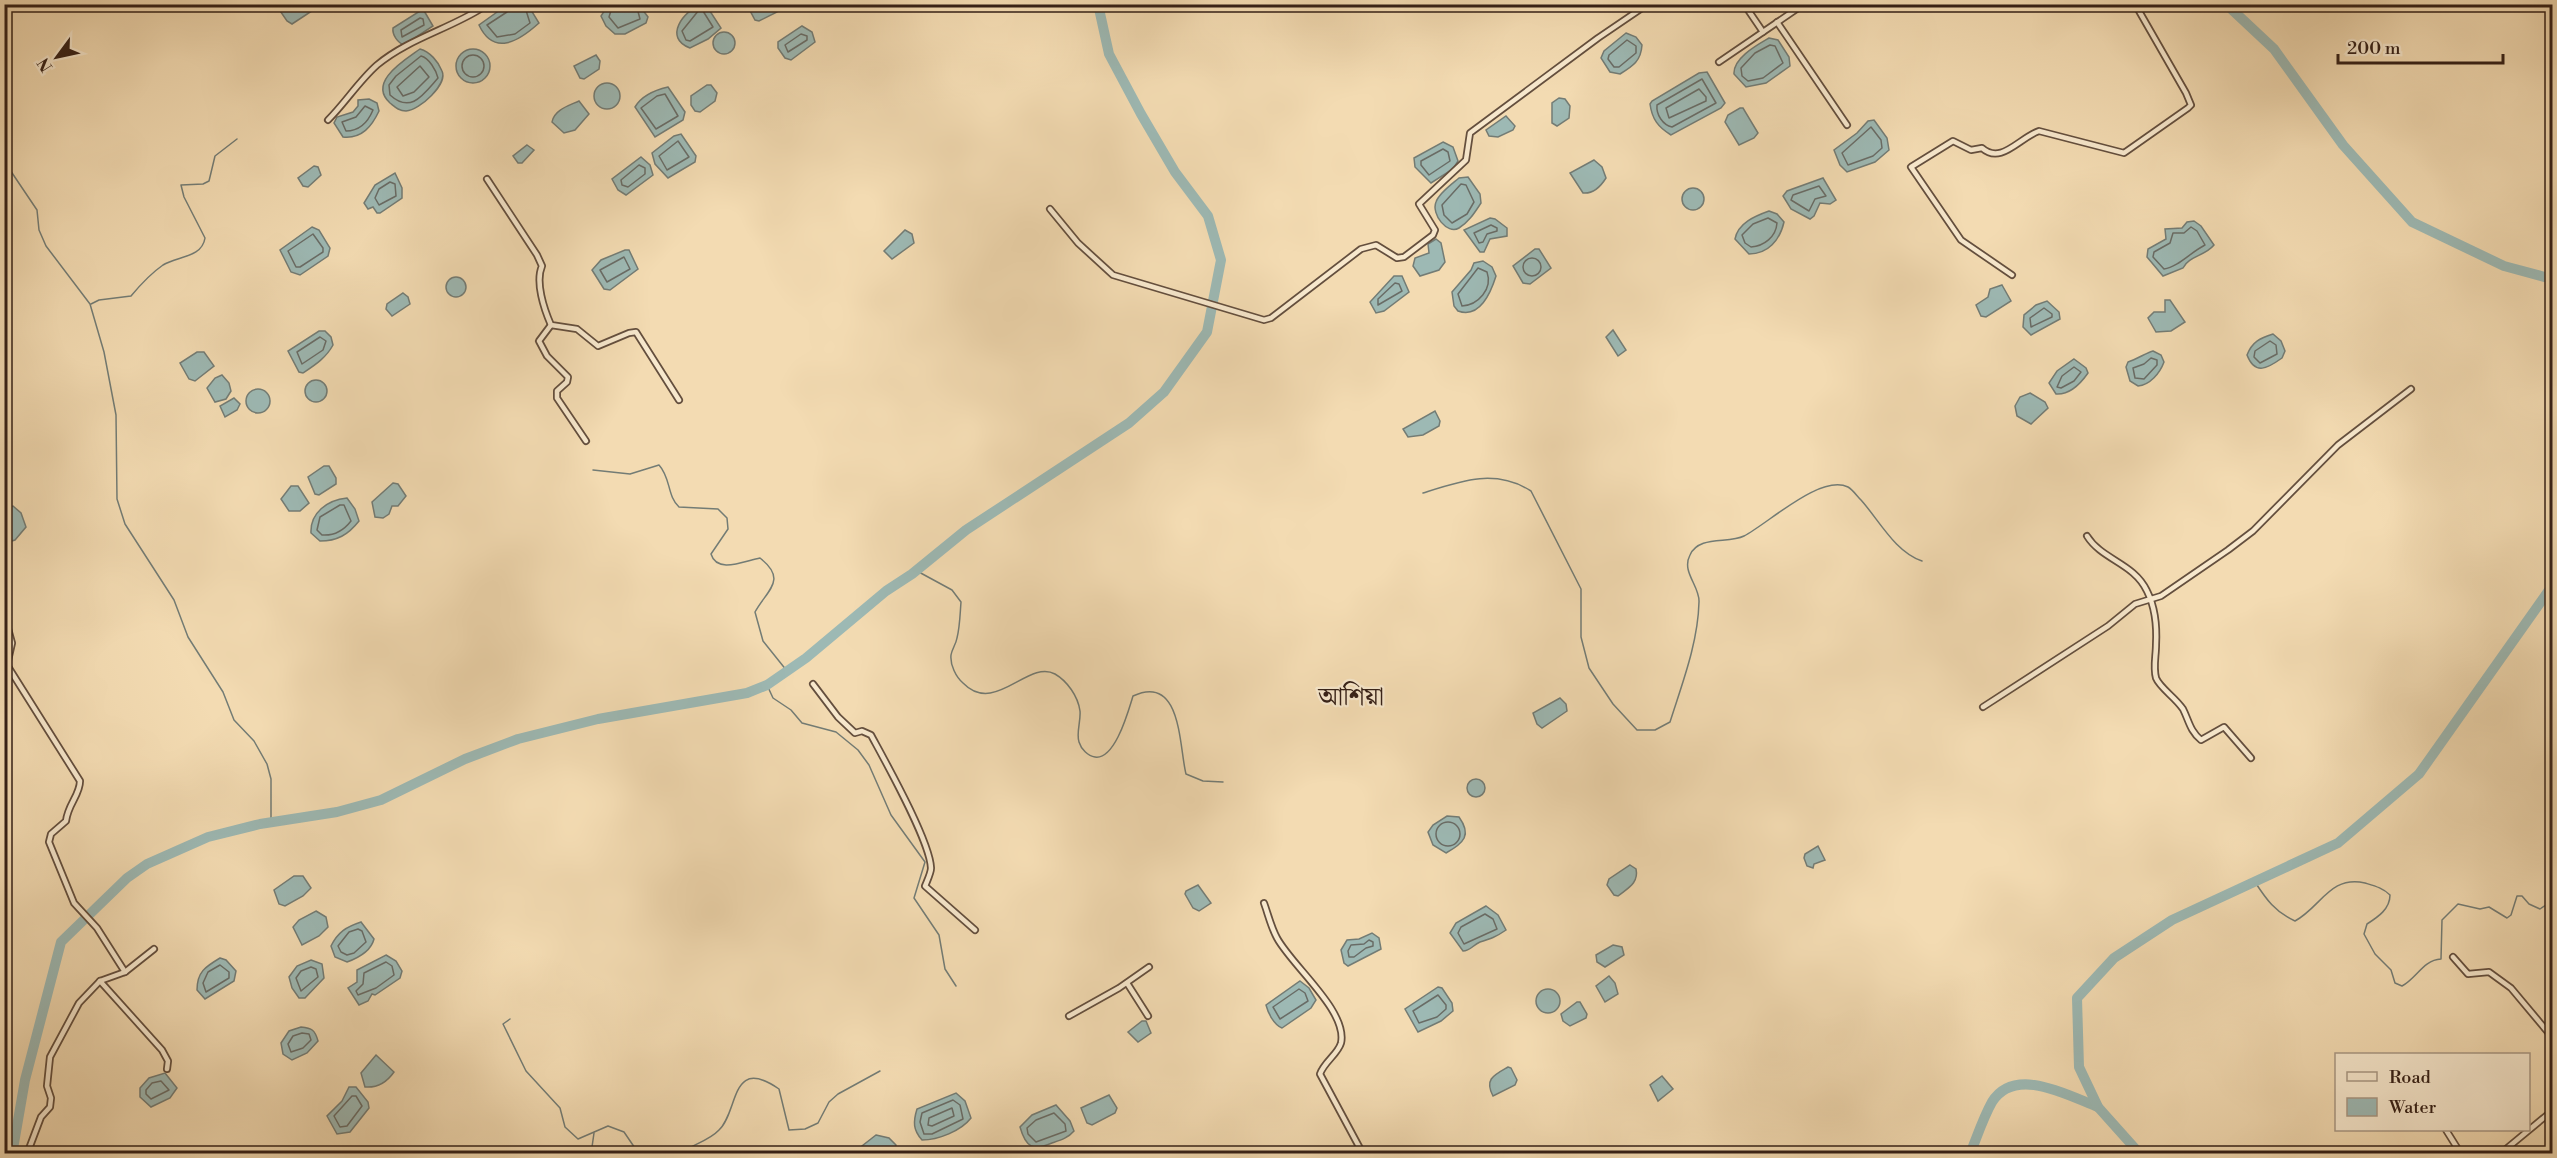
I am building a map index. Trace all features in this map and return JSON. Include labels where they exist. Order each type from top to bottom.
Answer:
[{"type":"street","points":[[1050,209],[1078,243],[1113,275],[1264,320],[1271,318],[1361,249],[1376,245],[1397,258],[1404,257],[1433,236],[1435,230],[1419,204],[1466,160],[1470,133],[1598,38],[1648,4]]},
{"type":"street","points":[[1744,4],[1763,32]]},
{"type":"street","points":[[1719,62],[1804,4]]},
{"type":"street","points":[[2012,275],[1961,240],[1911,167],[1953,141],[1971,150],[1982,148],[1989,155],[1997,156],[2039,131],[2124,153],[2188,108],[2191,105],[2186,93],[2134,4]]},
{"type":"street","points":[[328,120],[377,66],[439,29],[461,22],[482,8]]},
{"type":"street","points":[[1777,22],[1847,125]]},
{"type":"street","points":[[487,179],[542,266],[539,273],[542,290],[541,303],[551,325]]},
{"type":"street","points":[[551,325],[577,329],[598,346],[636,332],[679,400]]},
{"type":"street","points":[[551,325],[539,341],[547,356],[568,377],[567,382],[557,391],[557,398],[586,441]]},
{"type":"street","points":[[1983,707],[2108,626],[2135,604],[2150,600],[2175,587],[2253,531],[2338,444],[2411,389]]},
{"type":"street","points":[[2086,536],[2094,548],[2127,566],[2138,576],[2150,600],[2156,628],[2154,668],[2160,685],[2175,697],[2187,716],[2190,729],[2201,740],[2224,727],[2251,758]]},
{"type":"street","points":[[4,614],[12,643],[7,665],[80,781],[80,789],[68,808],[66,821],[51,834],[49,842],[74,903],[97,928],[125,972]]},
{"type":"street","points":[[813,684],[838,717],[855,733],[862,731],[871,735],[916,825],[926,851],[931,869],[925,886],[975,930]]},
{"type":"street","points":[[1264,903],[1277,938],[1327,1002],[1341,1027],[1341,1045],[1322,1066],[1320,1074],[1363,1154]]},
{"type":"street","points":[[27,1154],[41,1117],[50,1107],[51,1098],[46,1086],[50,1057],[79,1003],[100,981],[125,972],[154,950]]},
{"type":"street","points":[[2453,957],[2468,974],[2489,972],[2511,988],[2553,1037]]},
{"type":"street","points":[[1069,1016],[1127,983],[1149,967]]},
{"type":"street","points":[[100,981],[162,1050],[168,1061],[167,1069]]},
{"type":"street","points":[[1127,983],[1148,1016]]},
{"type":"street","points":[[2530,1130],[2553,1111]]},
{"type":"street","points":[[2447,1131],[2461,1154]]},
{"type":"street","points":[[2500,1154],[2528,1131]]},
{"type":"water","points":[[702,4],[706,5],[721,28],[708,39],[690,48],[682,44],[677,32],[688,12]]},
{"type":"water","points":[[778,4],[777,12],[759,21],[755,20],[748,7],[750,5]]},
{"type":"water","points":[[276,5],[321,5],[292,24],[287,21]]},
{"type":"water","points":[[507,5],[528,5],[539,23],[515,40],[507,43],[492,41],[479,25]]},
{"type":"water","points":[[608,5],[639,5],[648,17],[646,23],[625,34],[615,34],[606,26],[601,16]]},
{"type":"water","points":[[423,9],[433,26],[404,45],[402,44],[394,36],[393,28]]},
{"type":"water","points":[[802,26],[812,32],[815,42],[791,60],[785,58],[778,48],[778,42]]},
{"type":"water","points":[[724,32],[732,35],[735,43],[732,51],[724,54],[716,51],[713,43],[716,35]]},
{"type":"water","points":[[1626,33],[1636,37],[1642,45],[1640,55],[1632,66],[1620,74],[1610,72],[1601,58],[1604,51]]},
{"type":"water","points":[[1769,38],[1778,40],[1789,57],[1790,66],[1766,83],[1746,87],[1734,74],[1737,63],[1741,57]]},
{"type":"water","points":[[420,49],[438,64],[443,76],[441,83],[432,96],[418,106],[412,110],[401,110],[390,103],[384,95],[385,80],[398,65]]},
{"type":"water","points":[[473,49],[485,54],[490,66],[485,78],[473,83],[461,78],[456,66],[461,54]]},
{"type":"water","points":[[596,55],[600,61],[599,69],[584,79],[580,78],[574,66]]},
{"type":"water","points":[[1707,72],[1725,103],[1721,108],[1671,135],[1656,122],[1650,104],[1699,73]]},
{"type":"water","points":[[607,83],[616,87],[620,96],[616,105],[607,109],[598,105],[594,96],[598,87]]},
{"type":"water","points":[[707,85],[711,85],[717,93],[715,101],[700,112],[695,111],[691,105],[691,96]]},
{"type":"water","points":[[668,87],[685,112],[683,120],[655,137],[635,107],[649,94]]},
{"type":"water","points":[[1559,98],[1565,99],[1570,106],[1569,118],[1557,126],[1552,123],[1552,103]]},
{"type":"water","points":[[369,99],[377,103],[379,111],[373,122],[361,134],[343,137],[334,123],[337,117],[353,112],[358,106],[358,100]]},
{"type":"water","points":[[579,101],[589,114],[575,130],[564,133],[552,122],[553,118],[562,109]]},
{"type":"water","points":[[1743,108],[1758,133],[1754,138],[1739,145],[1725,122],[1728,115]]},
{"type":"water","points":[[1506,116],[1515,126],[1513,130],[1498,137],[1489,136],[1486,130]]},
{"type":"water","points":[[1874,120],[1887,138],[1889,150],[1875,162],[1847,172],[1840,165],[1834,150],[1857,133],[1868,121]]},
{"type":"water","points":[[681,134],[696,156],[695,162],[668,178],[655,164],[652,153],[674,136]]},
{"type":"water","points":[[1443,142],[1453,147],[1458,161],[1453,169],[1431,183],[1415,167],[1414,158]]},
{"type":"water","points":[[527,145],[534,150],[522,163],[518,163],[513,156]]},
{"type":"water","points":[[641,157],[650,165],[653,175],[626,195],[618,190],[612,179]]},
{"type":"water","points":[[1594,160],[1602,167],[1606,178],[1596,189],[1583,193],[1570,173]]},
{"type":"water","points":[[314,166],[318,167],[321,175],[308,187],[303,186],[298,178]]},
{"type":"water","points":[[395,173],[402,188],[402,198],[380,213],[377,213],[373,207],[368,209],[364,203],[375,185]]},
{"type":"water","points":[[1468,177],[1480,194],[1481,203],[1463,226],[1450,229],[1438,217],[1436,202],[1443,192],[1459,178]]},
{"type":"water","points":[[1823,178],[1836,200],[1830,204],[1820,203],[1814,216],[1810,219],[1791,209],[1783,196],[1787,191]]},
{"type":"water","points":[[1693,188],[1701,191],[1704,199],[1701,207],[1693,210],[1685,207],[1682,199],[1685,191]]},
{"type":"water","points":[[1769,211],[1777,214],[1784,222],[1780,235],[1767,249],[1749,254],[1735,239],[1737,233],[1743,224]]},
{"type":"water","points":[[1490,218],[1507,228],[1507,236],[1490,239],[1484,252],[1480,252],[1464,230]]},
{"type":"water","points":[[2194,221],[2201,226],[2214,245],[2189,261],[2183,268],[2163,276],[2147,257],[2148,249],[2166,239],[2165,229],[2182,228],[2187,222]]},
{"type":"water","points":[[312,227],[319,230],[330,248],[328,256],[300,275],[291,272],[280,250]]},
{"type":"water","points":[[905,230],[912,234],[914,243],[892,259],[884,251]]},
{"type":"water","points":[[1436,239],[1441,243],[1445,262],[1439,270],[1420,276],[1413,266],[1415,258],[1429,253],[1428,244]]},
{"type":"water","points":[[1535,249],[1539,249],[1551,268],[1530,284],[1523,283],[1513,266]]},
{"type":"water","points":[[629,250],[638,269],[610,290],[604,289],[592,270],[601,260]]},
{"type":"water","points":[[1483,261],[1492,267],[1496,276],[1488,296],[1473,311],[1458,311],[1454,306],[1452,292],[1471,270],[1474,263]]},
{"type":"water","points":[[1394,276],[1402,276],[1409,292],[1384,311],[1376,313],[1370,302]]},
{"type":"water","points":[[452,277],[460,277],[466,283],[466,291],[460,297],[452,297],[446,291],[446,283]]},
{"type":"water","points":[[2002,285],[2011,301],[1986,317],[1981,316],[1976,305],[1988,297],[1990,289]]},
{"type":"water","points":[[403,293],[408,297],[410,304],[392,316],[386,309],[387,304]]},
{"type":"water","points":[[2165,300],[2170,300],[2185,322],[2171,331],[2156,332],[2148,318],[2154,312],[2165,312]]},
{"type":"water","points":[[2047,301],[2059,312],[2060,319],[2031,335],[2023,327],[2024,315],[2036,305]]},
{"type":"water","points":[[1613,330],[1626,350],[1618,356],[1606,337]]},
{"type":"water","points":[[319,331],[325,331],[331,337],[333,345],[316,364],[303,373],[299,372],[288,351]]},
{"type":"water","points":[[2273,334],[2281,341],[2285,351],[2282,358],[2267,367],[2254,366],[2247,355],[2251,347],[2257,341]]},
{"type":"water","points":[[2153,351],[2161,355],[2164,362],[2150,381],[2138,386],[2130,381],[2126,367],[2128,362]]},
{"type":"water","points":[[197,352],[204,352],[214,366],[195,381],[189,379],[180,363]]},
{"type":"water","points":[[2074,359],[2086,368],[2088,373],[2066,393],[2056,394],[2049,383],[2057,371]]},
{"type":"water","points":[[222,375],[229,383],[231,391],[226,399],[215,402],[207,388],[215,378]]},
{"type":"water","points":[[316,380],[324,383],[327,391],[324,399],[316,402],[308,399],[305,391],[308,383]]},
{"type":"water","points":[[258,389],[267,392],[270,401],[267,410],[258,413],[249,410],[246,401],[249,392]]},
{"type":"water","points":[[2030,393],[2045,402],[2048,408],[2031,424],[2017,416],[2015,406],[2020,397]]},
{"type":"water","points":[[234,398],[240,404],[237,410],[225,417],[220,406]]},
{"type":"water","points":[[1435,411],[1440,421],[1439,426],[1423,435],[1408,437],[1403,429]]},
{"type":"water","points":[[324,466],[329,466],[336,478],[336,484],[319,495],[315,494],[308,477]]},
{"type":"water","points":[[393,483],[398,484],[406,496],[398,506],[392,506],[389,514],[383,518],[375,517],[372,502]]},
{"type":"water","points":[[291,486],[298,486],[309,503],[300,511],[289,511],[281,499]]},
{"type":"water","points":[[347,498],[355,509],[359,521],[342,536],[320,541],[311,533],[313,519],[327,505]]},
{"type":"water","points":[[13,506],[21,513],[26,527],[15,540],[5,543],[5,508]]},
{"type":"water","points":[[1560,698],[1566,704],[1567,711],[1542,728],[1537,724],[1533,713]]},
{"type":"water","points":[[1476,779],[1482,782],[1485,788],[1482,794],[1476,797],[1470,794],[1467,788],[1470,782]]},
{"type":"water","points":[[1447,816],[1459,817],[1465,834],[1457,846],[1446,853],[1433,845],[1428,832],[1433,825]]},
{"type":"water","points":[[1818,846],[1825,860],[1814,864],[1813,868],[1807,866],[1805,854]]},
{"type":"water","points":[[1630,865],[1636,869],[1634,882],[1618,896],[1614,895],[1607,885],[1609,879]]},
{"type":"water","points":[[294,876],[303,876],[311,888],[303,896],[285,906],[279,904],[274,890]]},
{"type":"water","points":[[1198,885],[1211,903],[1199,911],[1193,908],[1185,894],[1186,891]]},
{"type":"water","points":[[1486,906],[1498,915],[1506,930],[1463,951],[1450,933],[1456,923]]},
{"type":"water","points":[[316,911],[326,917],[328,927],[319,936],[302,945],[293,927],[299,920]]},
{"type":"water","points":[[361,922],[374,939],[370,947],[360,956],[347,962],[335,957],[331,946],[337,937],[347,928]]},
{"type":"water","points":[[1372,933],[1379,938],[1381,949],[1348,966],[1344,963],[1341,950],[1347,940],[1359,939]]},
{"type":"water","points":[[1613,945],[1622,947],[1624,955],[1605,967],[1597,962],[1596,955]]},
{"type":"water","points":[[386,955],[396,961],[402,971],[400,978],[375,995],[372,994],[368,1001],[359,1005],[348,988],[357,982],[357,970]]},
{"type":"water","points":[[220,958],[226,960],[236,971],[234,981],[205,999],[197,990],[198,979],[206,967]]},
{"type":"water","points":[[311,960],[322,964],[324,978],[305,998],[299,998],[292,988],[289,977],[297,966]]},
{"type":"water","points":[[1609,976],[1615,983],[1618,994],[1605,1002],[1596,986]]},
{"type":"water","points":[[1300,981],[1309,988],[1316,1000],[1311,1008],[1282,1028],[1276,1024],[1266,1005]]},
{"type":"water","points":[[1438,987],[1442,988],[1452,1003],[1453,1011],[1441,1021],[1418,1032],[1405,1009]]},
{"type":"water","points":[[1543,989],[1553,989],[1560,996],[1560,1006],[1553,1013],[1543,1013],[1536,1006],[1536,996]]},
{"type":"water","points":[[1580,1002],[1587,1014],[1586,1018],[1570,1026],[1563,1021],[1561,1014]]},
{"type":"water","points":[[1142,1021],[1146,1021],[1151,1033],[1138,1042],[1128,1032]]},
{"type":"water","points":[[301,1027],[312,1030],[318,1041],[307,1053],[292,1060],[283,1054],[281,1043],[289,1031]]},
{"type":"water","points":[[376,1055],[394,1072],[381,1084],[365,1087],[361,1073]]},
{"type":"water","points":[[1508,1067],[1511,1068],[1517,1080],[1515,1085],[1493,1096],[1490,1081]]},
{"type":"water","points":[[165,1073],[177,1088],[170,1098],[151,1107],[140,1097],[140,1088],[149,1078]]},
{"type":"water","points":[[1662,1076],[1673,1089],[1658,1101],[1650,1085]]},
{"type":"water","points":[[349,1087],[356,1087],[368,1102],[369,1108],[350,1132],[337,1134],[327,1116],[342,1101]]},
{"type":"water","points":[[956,1093],[965,1101],[971,1118],[949,1134],[922,1140],[915,1126],[917,1109]]},
{"type":"water","points":[[1109,1095],[1117,1108],[1115,1113],[1092,1125],[1087,1123],[1081,1108]]},
{"type":"water","points":[[1056,1105],[1070,1121],[1074,1131],[1064,1138],[1040,1147],[1031,1146],[1020,1127],[1032,1115]]},
{"type":"water","points":[[876,1135],[889,1138],[896,1145],[895,1153],[853,1153]]},
{"type":"waterway","points":[[9,1154],[13,1149],[25,1080],[61,942],[127,878],[147,864],[208,837],[260,824],[337,812],[381,800],[465,759],[518,739],[598,719],[747,693],[767,685],[806,658],[886,591],[912,574],[966,530],[1129,423],[1164,392],[1207,332],[1221,260],[1208,216],[1175,172],[1109,54],[1098,4]]},
{"type":"waterway","points":[[2226,4],[2274,49],[2343,145],[2412,222],[2504,266],[2552,279]]},
{"type":"waterway","points":[[91,304],[99,300],[131,296],[163,265],[188,256],[203,245],[205,238],[184,197],[181,185],[203,184],[209,181],[215,156],[237,139]]},
{"type":"waterway","points":[[4,161],[37,210],[39,230],[46,246],[90,304],[104,352],[116,415],[117,499],[125,524],[174,600],[188,637],[223,692],[234,720],[254,741],[267,764],[271,779],[271,822]]},
{"type":"waterway","points":[[593,470],[630,474],[659,465],[666,476],[672,498],[679,507],[718,509],[727,518],[728,529],[711,554],[714,560],[725,565],[760,558],[773,573],[772,585],[755,612],[763,641],[787,671]]},
{"type":"waterway","points":[[1423,493],[1450,484],[1491,478],[1518,484],[1531,491],[1581,589],[1581,637],[1589,668],[1613,704],[1637,730],[1655,730],[1670,722],[1696,633],[1699,596],[1689,573],[1688,561],[1694,549],[1700,545],[1744,536],[1809,493],[1823,487],[1837,485],[1852,490],[1888,535],[1912,557],[1922,561]]},
{"type":"waterway","points":[[917,571],[952,590],[961,602],[959,629],[951,655],[951,663],[963,683],[975,691],[987,693],[999,691],[1034,674],[1045,671],[1055,674],[1068,685],[1079,705],[1078,735],[1081,747],[1095,757],[1102,756],[1109,751],[1120,734],[1133,696],[1149,692],[1161,695],[1169,703],[1175,716],[1186,774],[1203,781],[1223,782]]},
{"type":"waterway","points":[[2140,1154],[2098,1107],[2079,1067],[2077,998],[2114,958],[2172,920],[2338,843],[2419,774],[2552,586]]},
{"type":"waterway","points":[[767,685],[773,698],[791,710],[802,723],[836,732],[858,750],[869,765],[891,815],[925,862],[914,898],[939,935],[945,969],[956,986]]},
{"type":"waterway","points":[[2255,882],[2282,914],[2295,921],[2334,888],[2343,884],[2365,883],[2385,891],[2390,895],[2388,904],[2367,924],[2364,934],[2375,954],[2391,970],[2395,983],[2402,986],[2429,963],[2441,959],[2442,920],[2458,904],[2480,909],[2489,907],[2507,918],[2511,915],[2517,896],[2522,896],[2529,904],[2540,909],[2552,901]]},
{"type":"waterway","points":[[510,1019],[503,1024],[526,1071],[560,1108],[565,1127],[578,1139],[608,1126],[624,1132],[639,1154]]},
{"type":"waterway","points":[[679,1154],[719,1130],[738,1090],[744,1082],[752,1078],[763,1080],[779,1089],[789,1130],[805,1129],[818,1123],[829,1102],[838,1094],[880,1071]]},
{"type":"waterway","points":[[1970,1154],[1992,1102],[2002,1091],[2014,1086],[2028,1084],[2043,1086],[2098,1107]]},
{"type":"waterway","points":[[591,1154],[594,1133]]},
{"type":"district","name":"আশিয়া","points":[[1351,697]]}]
